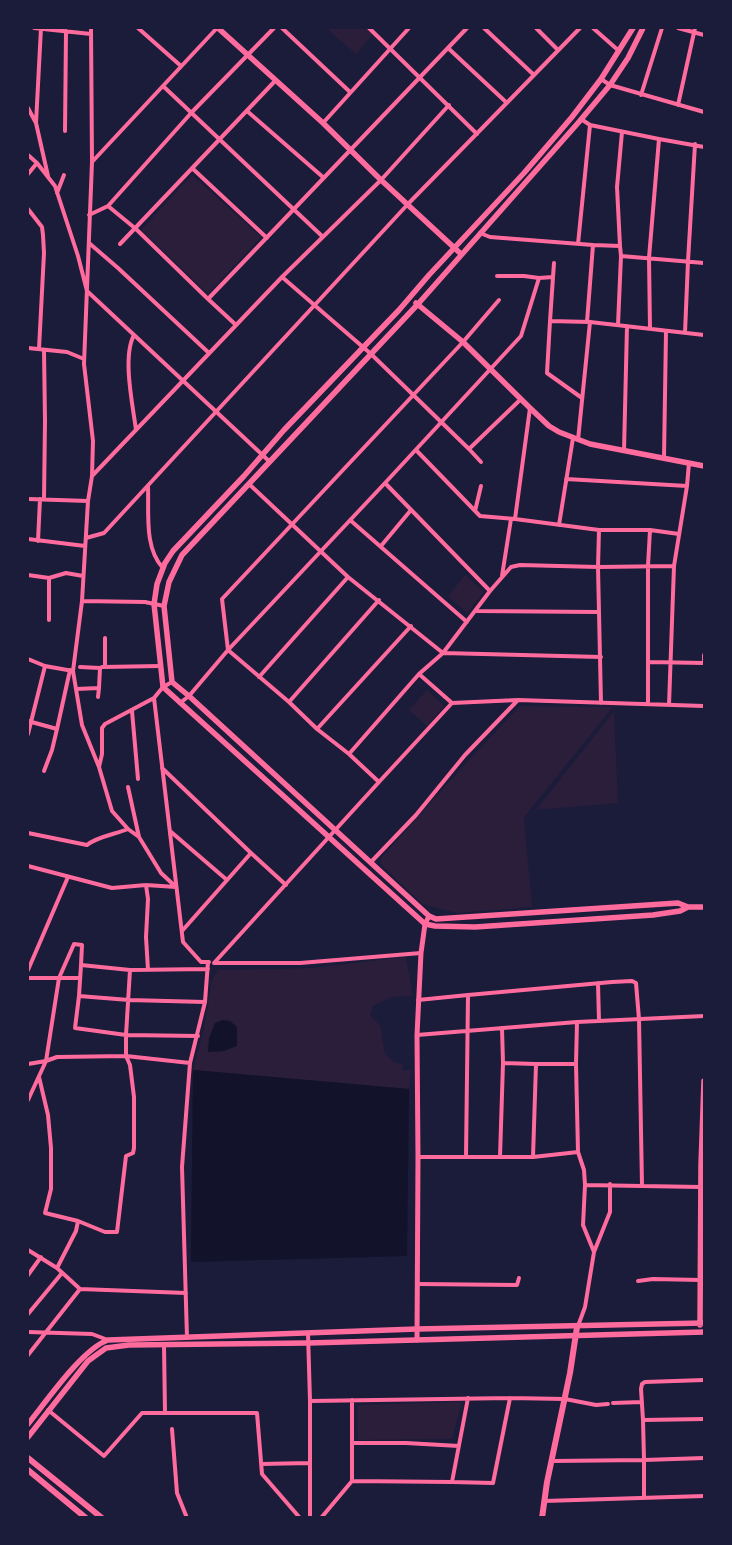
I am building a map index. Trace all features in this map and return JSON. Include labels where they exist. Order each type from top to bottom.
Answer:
[{"type":"main road","points":[[218,28],[323,123],[461,254]]},
{"type":"main road","points":[[633,28],[600,79],[572,117],[530,166],[173,551],[163,568],[157,584],[154,604],[163,687],[258,771],[328,837],[358,861],[425,924],[475,927],[653,915],[680,912],[688,907]]},
{"type":"main road","points":[[643,28],[628,58],[610,85],[581,119],[418,304],[182,554],[169,582],[164,606],[172,682],[429,916],[436,919],[678,903],[688,907],[704,907]]},
{"type":"main road","points":[[410,297],[463,342],[549,426],[575,439],[704,466]]},
{"type":"main road","points":[[390,892],[396,885]]},
{"type":"main road","points":[[548,912],[548,921]]},
{"type":"main road","points":[[28,1436],[88,1361],[106,1348],[129,1345],[308,1343],[702,1332],[700,1280],[702,1269],[703,1198],[701,1187],[704,1080]]},
{"type":"main road","points":[[28,1424],[78,1362],[100,1342],[108,1340],[416,1329],[702,1323]]},
{"type":"main road","points":[[542,1518],[577,1326]]},
{"type":"main road","points":[[28,1458],[102,1518]]},
{"type":"main road","points":[[28,1470],[86,1518]]},
{"type":"street","points":[[34,28],[91,34]]},
{"type":"street","points":[[36,123],[41,28]]},
{"type":"street","points":[[44,771],[52,750],[72,670],[82,601],[88,501],[92,476],[93,440],[84,359],[92,162],[91,28]]},
{"type":"street","points":[[138,28],[181,66]]},
{"type":"street","points":[[92,162],[218,28]]},
{"type":"street","points":[[89,214],[108,206],[192,112],[274,28]]},
{"type":"street","points":[[282,28],[350,92]]},
{"type":"street","points":[[369,28],[477,134]]},
{"type":"street","points":[[323,123],[409,28]]},
{"type":"street","points":[[208,299],[467,28]]},
{"type":"street","points":[[484,28],[534,75]]},
{"type":"street","points":[[536,28],[558,50]]},
{"type":"street","points":[[86,538],[104,533],[408,204],[580,28]]},
{"type":"street","points":[[593,28],[619,51]]},
{"type":"street","points":[[642,95],[662,28]]},
{"type":"street","points":[[678,28],[694,30],[704,35]]},
{"type":"street","points":[[678,105],[694,30]]},
{"type":"street","points":[[65,132],[66,31]]},
{"type":"street","points":[[448,48],[507,103]]},
{"type":"street","points":[[600,79],[610,85],[704,112]]},
{"type":"street","points":[[120,244],[276,80]]},
{"type":"street","points":[[162,86],[220,138],[323,237]]},
{"type":"street","points":[[92,476],[282,277],[381,180],[449,105]]},
{"type":"street","points":[[28,108],[36,123],[49,178]]},
{"type":"street","points":[[247,111],[324,178]]},
{"type":"street","points":[[581,119],[590,125],[659,140],[695,144],[704,147]]},
{"type":"street","points":[[578,244],[590,125]]},
{"type":"street","points":[[618,325],[621,256],[617,187],[622,132]]},
{"type":"street","points":[[650,329],[650,258],[659,140]]},
{"type":"street","points":[[685,333],[695,144]]},
{"type":"street","points":[[28,155],[37,163],[55,186],[78,256],[87,291],[270,462]]},
{"type":"street","points":[[28,174],[37,163]]},
{"type":"street","points":[[192,168],[267,238]]},
{"type":"street","points":[[57,193],[64,175]]},
{"type":"street","points":[[108,206],[136,229],[236,325]]},
{"type":"street","points":[[28,209],[42,227],[43,235],[44,253],[39,349]]},
{"type":"street","points":[[480,233],[490,237],[620,246]]},
{"type":"street","points":[[89,243],[209,353]]},
{"type":"street","points":[[558,525],[582,398],[589,322],[593,245]]},
{"type":"street","points":[[621,256],[704,263]]},
{"type":"street","points":[[554,263],[547,374],[582,398]]},
{"type":"street","points":[[497,276],[553,277]]},
{"type":"street","points":[[282,277],[371,354],[481,462]]},
{"type":"street","points":[[180,703],[490,368],[522,336],[539,278]]},
{"type":"street","points":[[379,782],[228,650],[222,599],[463,342],[499,300]]},
{"type":"street","points":[[550,320],[589,322],[704,335]]},
{"type":"street","points":[[624,450],[627,326]]},
{"type":"street","points":[[664,458],[666,331]]},
{"type":"street","points":[[134,336],[129,344],[129,377],[136,430]]},
{"type":"street","points":[[28,348],[67,352],[84,359]]},
{"type":"street","points":[[38,541],[46,421],[44,350]]},
{"type":"street","points":[[469,449],[521,399]]},
{"type":"street","points":[[502,577],[530,408]]},
{"type":"street","points":[[416,450],[480,516],[599,530],[650,530],[679,534]]},
{"type":"street","points":[[669,705],[674,566],[689,463]]},
{"type":"street","points":[[566,479],[687,486]]},
{"type":"street","points":[[385,483],[490,591]]},
{"type":"street","points":[[249,484],[348,577],[443,653],[601,657]]},
{"type":"street","points":[[148,486],[150,542],[155,560],[163,568]]},
{"type":"street","points":[[475,511],[482,486]]},
{"type":"street","points":[[28,499],[88,501]]},
{"type":"street","points":[[381,546],[411,510]]},
{"type":"street","points":[[350,520],[467,622]]},
{"type":"street","points":[[599,530],[598,612],[601,657],[601,703]]},
{"type":"street","points":[[648,703],[648,566],[650,530]]},
{"type":"street","points":[[28,540],[85,546]]},
{"type":"street","points":[[349,754],[419,674],[443,653],[490,591],[511,567],[674,566]]},
{"type":"street","points":[[28,575],[50,578],[66,574],[83,576]]},
{"type":"street","points":[[259,677],[348,577]]},
{"type":"street","points":[[49,620],[50,578]]},
{"type":"street","points":[[289,702],[379,600]]},
{"type":"street","points":[[82,601],[145,602],[164,606]]},
{"type":"street","points":[[476,611],[598,612]]},
{"type":"street","points":[[318,729],[411,626]]},
{"type":"street","points":[[105,638],[105,666]]},
{"type":"street","points":[[648,662],[704,663],[704,655]]},
{"type":"street","points":[[28,659],[45,666],[72,670]]},
{"type":"street","points":[[28,734],[29,721],[45,666]]},
{"type":"street","points":[[80,667],[160,666]]},
{"type":"street","points":[[98,697],[100,668]]},
{"type":"street","points":[[72,670],[82,725],[99,767],[112,811],[128,829],[139,837]]},
{"type":"street","points":[[419,674],[452,703],[518,700],[704,706]]},
{"type":"street","points":[[99,767],[102,754],[102,728],[105,724],[154,698],[163,687],[172,682]]},
{"type":"street","points":[[76,689],[99,688]]},
{"type":"street","points":[[154,698],[183,942],[201,962],[300,963],[421,953]]},
{"type":"street","points":[[371,862],[416,815],[465,755],[518,700]]},
{"type":"street","points":[[214,963],[452,703]]},
{"type":"street","points":[[132,711],[138,779]]},
{"type":"street","points":[[29,721],[57,729]]},
{"type":"street","points":[[162,768],[286,885]]},
{"type":"street","points":[[128,787],[139,837],[161,873],[176,887]]},
{"type":"street","points":[[28,833],[86,845],[94,839],[128,829]]},
{"type":"street","points":[[170,831],[227,880]]},
{"type":"street","points":[[182,931],[251,852]]},
{"type":"street","points":[[28,866],[112,888],[146,885],[176,887]]},
{"type":"street","points":[[28,970],[68,877]]},
{"type":"street","points":[[146,885],[148,899],[146,937],[148,970]]},
{"type":"street","points":[[416,1340],[418,1000],[421,953],[425,924],[429,916]]},
{"type":"street","points":[[28,1100],[46,1060],[59,978],[74,944],[82,945],[75,1028],[126,1034],[198,1036]]},
{"type":"street","points":[[187,1345],[182,1167],[190,1063],[205,1002],[208,962]]},
{"type":"street","points":[[81,965],[130,970],[208,969]]},
{"type":"street","points":[[39,1077],[48,1115],[51,1148],[51,1189],[45,1213],[78,1221],[105,1232],[117,1232],[126,1156],[133,1153],[134,1148],[134,1097],[130,1065],[126,1056],[130,970]]},
{"type":"street","points":[[28,978],[80,978]]},
{"type":"street","points":[[418,1000],[598,983],[632,981],[636,983],[639,1018],[642,1186]]},
{"type":"street","points":[[598,983],[599,1021]]},
{"type":"street","points":[[466,1157],[468,995]]},
{"type":"street","points":[[78,996],[129,1000],[205,1002]]},
{"type":"street","points":[[417,1035],[577,1022],[704,1016]]},
{"type":"street","points":[[577,1022],[578,1152],[584,1170],[585,1185],[583,1225],[594,1252]]},
{"type":"street","points":[[500,1157],[503,1063],[502,1028]]},
{"type":"street","points":[[28,1064],[57,1057],[126,1056],[190,1063]]},
{"type":"street","points":[[503,1063],[576,1064]]},
{"type":"street","points":[[533,1157],[536,1064]]},
{"type":"street","points":[[418,1157],[533,1157],[578,1152]]},
{"type":"street","points":[[577,1326],[585,1308],[594,1252],[610,1212],[610,1184]]},
{"type":"street","points":[[585,1185],[701,1187]]},
{"type":"street","points":[[57,1268],[76,1231],[78,1221]]},
{"type":"street","points":[[28,1250],[57,1268],[80,1289],[186,1292]]},
{"type":"street","points":[[28,1275],[41,1257]]},
{"type":"street","points":[[28,1314],[62,1273]]},
{"type":"street","points":[[417,1284],[516,1285],[519,1278]]},
{"type":"street","points":[[638,1281],[652,1279],[700,1280]]},
{"type":"street","points":[[28,1355],[80,1289]]},
{"type":"street","points":[[28,1332],[92,1334],[108,1340]]},
{"type":"street","points":[[308,1333],[310,1518]]},
{"type":"street","points":[[164,1345],[166,1413]]},
{"type":"street","points":[[644,1498],[642,1384],[646,1382],[704,1380]]},
{"type":"street","points":[[452,1482],[468,1398]]},
{"type":"street","points":[[310,1401],[510,1398],[565,1399],[596,1405],[642,1402]]},
{"type":"street","points":[[352,1481],[493,1483],[510,1398]]},
{"type":"street","points":[[321,1518],[352,1481],[352,1400]]},
{"type":"street","points":[[48,1410],[104,1456],[142,1413],[256,1413],[262,1474],[300,1518]]},
{"type":"street","points":[[642,1420],[704,1419]]},
{"type":"street","points":[[172,1429],[177,1492],[187,1518]]},
{"type":"street","points":[[352,1443],[406,1443],[459,1446]]},
{"type":"street","points":[[552,1461],[704,1458]]},
{"type":"street","points":[[261,1464],[309,1463]]},
{"type":"street","points":[[544,1501],[704,1496]]},
{"type":"shaded area","points":[[326,28],[372,28],[376,31],[356,54]]},
{"type":"shaded area","points":[[192,175],[261,237],[208,294],[141,230]]},
{"type":"shaded area","points":[[465,575],[484,592],[467,613],[448,596]]},
{"type":"shaded area","points":[[427,690],[444,706],[427,726],[409,710]]},
{"type":"shaded area","points":[[520,706],[613,707],[524,817],[532,907],[458,913],[423,904],[381,864],[381,858]]},
{"type":"shaded area","points":[[614,711],[618,803],[536,810]]},
{"type":"shaded area","points":[[406,957],[413,996],[391,997],[373,1006],[370,1016],[380,1025],[385,1054],[395,1063],[403,1064],[402,1070],[411,1070],[409,1089],[193,1070],[204,1028],[212,980],[218,970],[312,968]]},
{"type":"shaded area","points":[[223,1020],[230,1021],[237,1027],[237,1046],[224,1051],[208,1052],[209,1038],[215,1023]]},
{"type":"shaded area","points":[[193,1070],[409,1089],[407,1256],[191,1262]]},
{"type":"shaded area","points":[[462,1402],[452,1439],[358,1440],[357,1405]]}]
